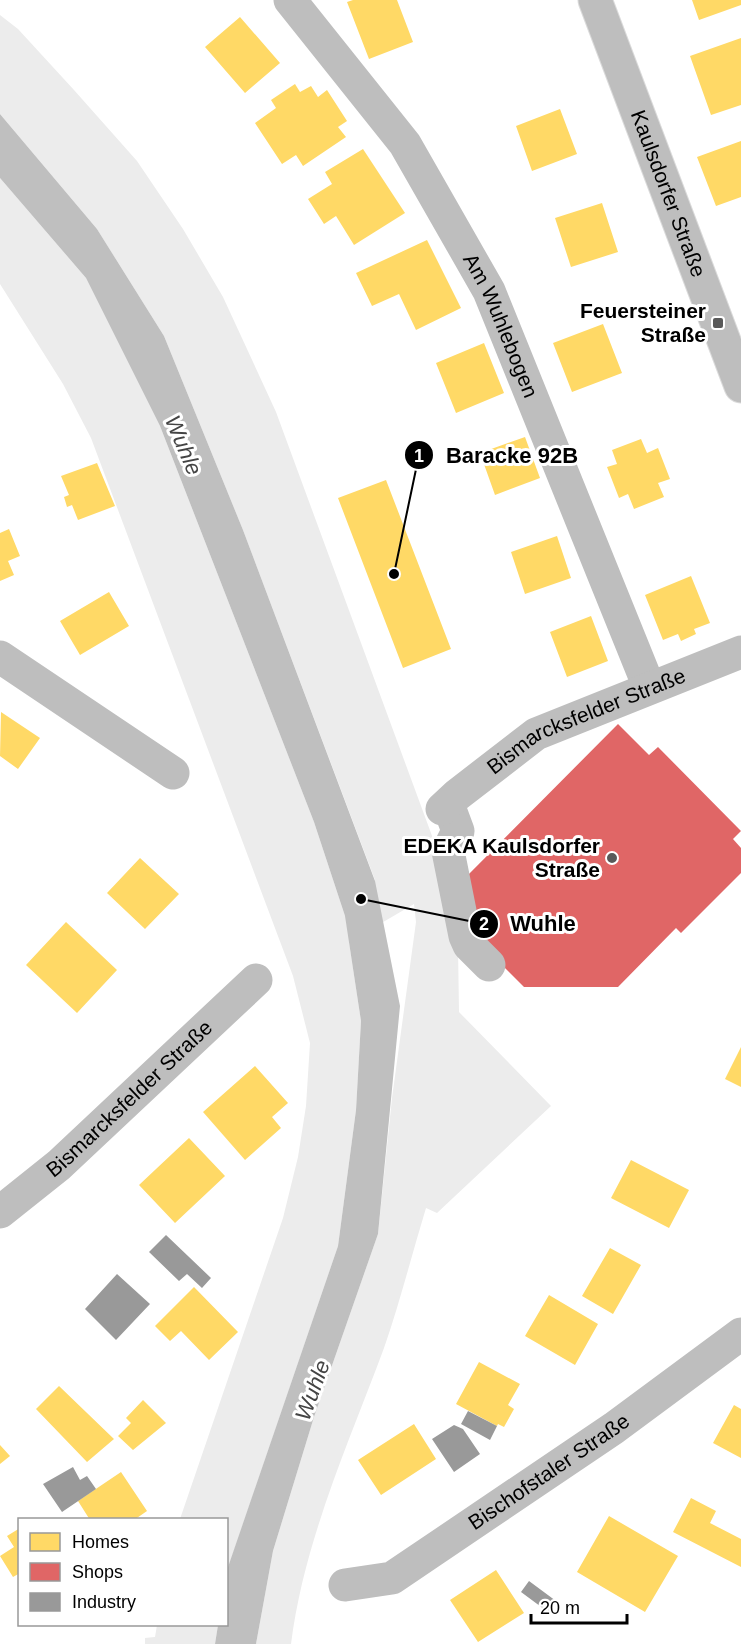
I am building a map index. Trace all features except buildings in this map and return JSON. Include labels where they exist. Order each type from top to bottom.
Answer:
[{"type":"street","name":"Am Wuhlebogen","points":[[290,0],[405,144],[489,291],[649,687]]},
{"type":"street","name":"Kaulsdorfer Straße","points":[[595,0],[741,386]]},
{"type":"street","name":"Bismarcksfelder Straße","points":[[489,965],[469,945],[465,936],[448,851],[458,831],[445,806],[536,734],[741,652]]},
{"type":"street","points":[[0,657],[172,773]]},
{"type":"street","name":"Bismarcksfelder Straße","points":[[0,1212],[59,1165],[256,980]]},
{"type":"street","name":"Bischofstaler Straße","points":[[345,1585],[392,1578],[614,1428],[741,1334]]},
{"type":"shaded area","points":[[0,15],[18,29],[137,161],[183,229],[223,297],[276,412],[442,863],[458,947],[459,1012],[551,1106],[437,1213],[426,1208],[384,1348],[342,1457],[317,1531],[297,1606],[291,1644],[256,1644],[273,1551],[314,1417],[378,1234],[392,1098],[416,922],[414,904],[349,942],[361,1021],[356,1110],[338,1246],[228,1568],[228,1518],[180,1518],[283,1218],[298,1157],[306,1106],[310,1043],[293,976],[91,438],[63,384],[0,284],[0,178],[86,278],[160,426],[314,822],[345,916],[375,880],[243,530],[164,336],[97,229],[0,114]]},
{"type":"shaded area","points":[[157,1626],[218,1626],[215,1644],[145,1644],[145,1638],[155,1637]]},
{"type":"water","points":[[0,114],[97,229],[164,336],[243,530],[375,881],[400,1006],[378,1234],[314,1417],[273,1551],[256,1644],[215,1644],[218,1626],[228,1626],[228,1567],[338,1246],[356,1110],[361,1021],[345,916],[314,822],[160,426],[86,278],[0,178]]},
{"type":"place","name":"Feuersteiner Straße","points":[[718,323]]},
{"type":"place","name":"Baracke 92B","points":[[394,574]]},
{"type":"place","name":"EDEKA Kaulsdorfer Straße","points":[[612,858]]},
{"type":"place","name":"Wuhle","points":[[361,899]]}]
